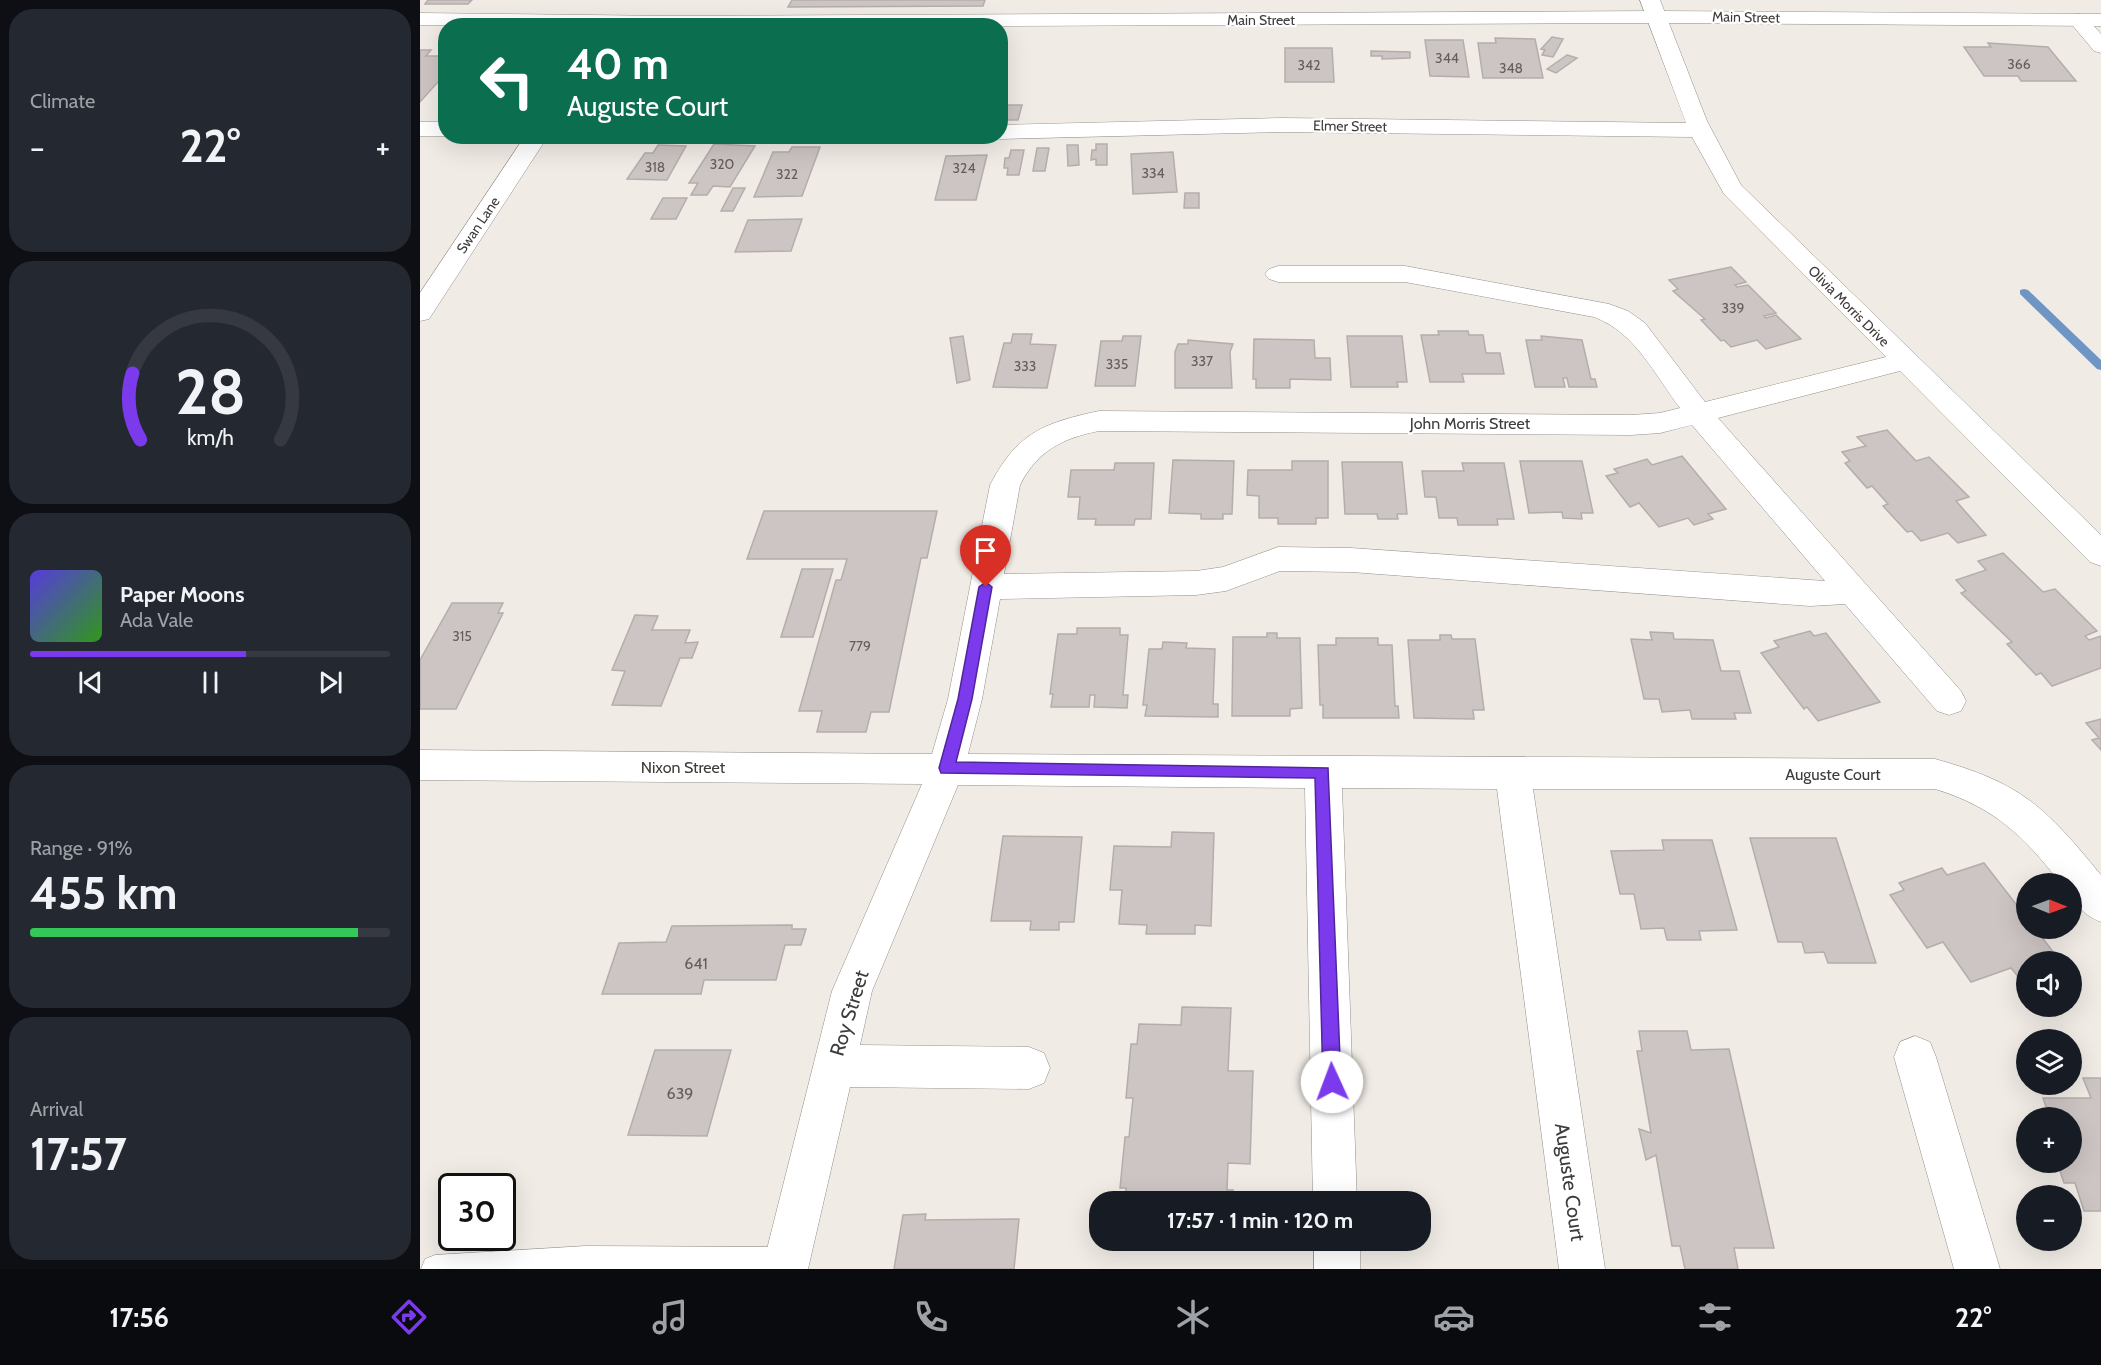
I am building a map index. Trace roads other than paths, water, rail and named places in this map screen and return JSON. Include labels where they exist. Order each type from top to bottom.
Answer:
[{"type":"street","name":"Main Street","points":[[959,18],[1653,8],[2101,20]]},
{"type":"street","name":"Olivia Morris Drive","points":[[1653,8],[1700,130],[1720,171],[1732,189],[2101,554]]},
{"type":"street","name":"Main Street","points":[[420,19],[438,19]]},
{"type":"street","points":[[2078,20],[2101,47]]},
{"type":"street","name":"Elmer Street","points":[[1008,132],[1282,125],[1700,130]]},
{"type":"street","points":[[420,129],[438,129]]},
{"type":"street","name":"Swan Lane","points":[[420,313],[532,144]]},
{"type":"street","points":[[1278,274],[1406,274],[1600,310],[1619,317],[1636,329],[1700,414],[1948,701]]},
{"type":"street","name":"John Morris Street","points":[[1032,446],[1061,431],[1099,421],[1631,425],[1660,423],[1906,362]]},
{"type":"street","name":"Roy Street","points":[[786,1265],[852,991],[946,768],[965,699],[1005,485],[1015,461],[1032,446]]},
{"type":"street","points":[[986,587],[1196,583],[1226,579],[1278,559],[1351,560],[1810,594],[1854,591]]},
{"type":"street","name":"Nixon Street","points":[[420,765],[946,768]]},
{"type":"street","name":"Auguste Court","points":[[946,768],[1513,774],[1935,774],[1964,780],[1988,790],[2019,808],[2041,830],[2101,904]]},
{"type":"street","points":[[1323,772],[1335,1191]]},
{"type":"street","name":"Auguste Court","points":[[1513,774],[1582,1269]]},
{"type":"street","points":[[1915,1057],[1977,1269]]},
{"type":"street","points":[[833,1066],[1029,1068]]},
{"type":"street","points":[[1337,1251],[1338,1269]]},
{"type":"lane","points":[[435,1269],[585,1260],[786,1265]]},
{"type":"waterway","points":[[2024,292],[2101,366]]}]
